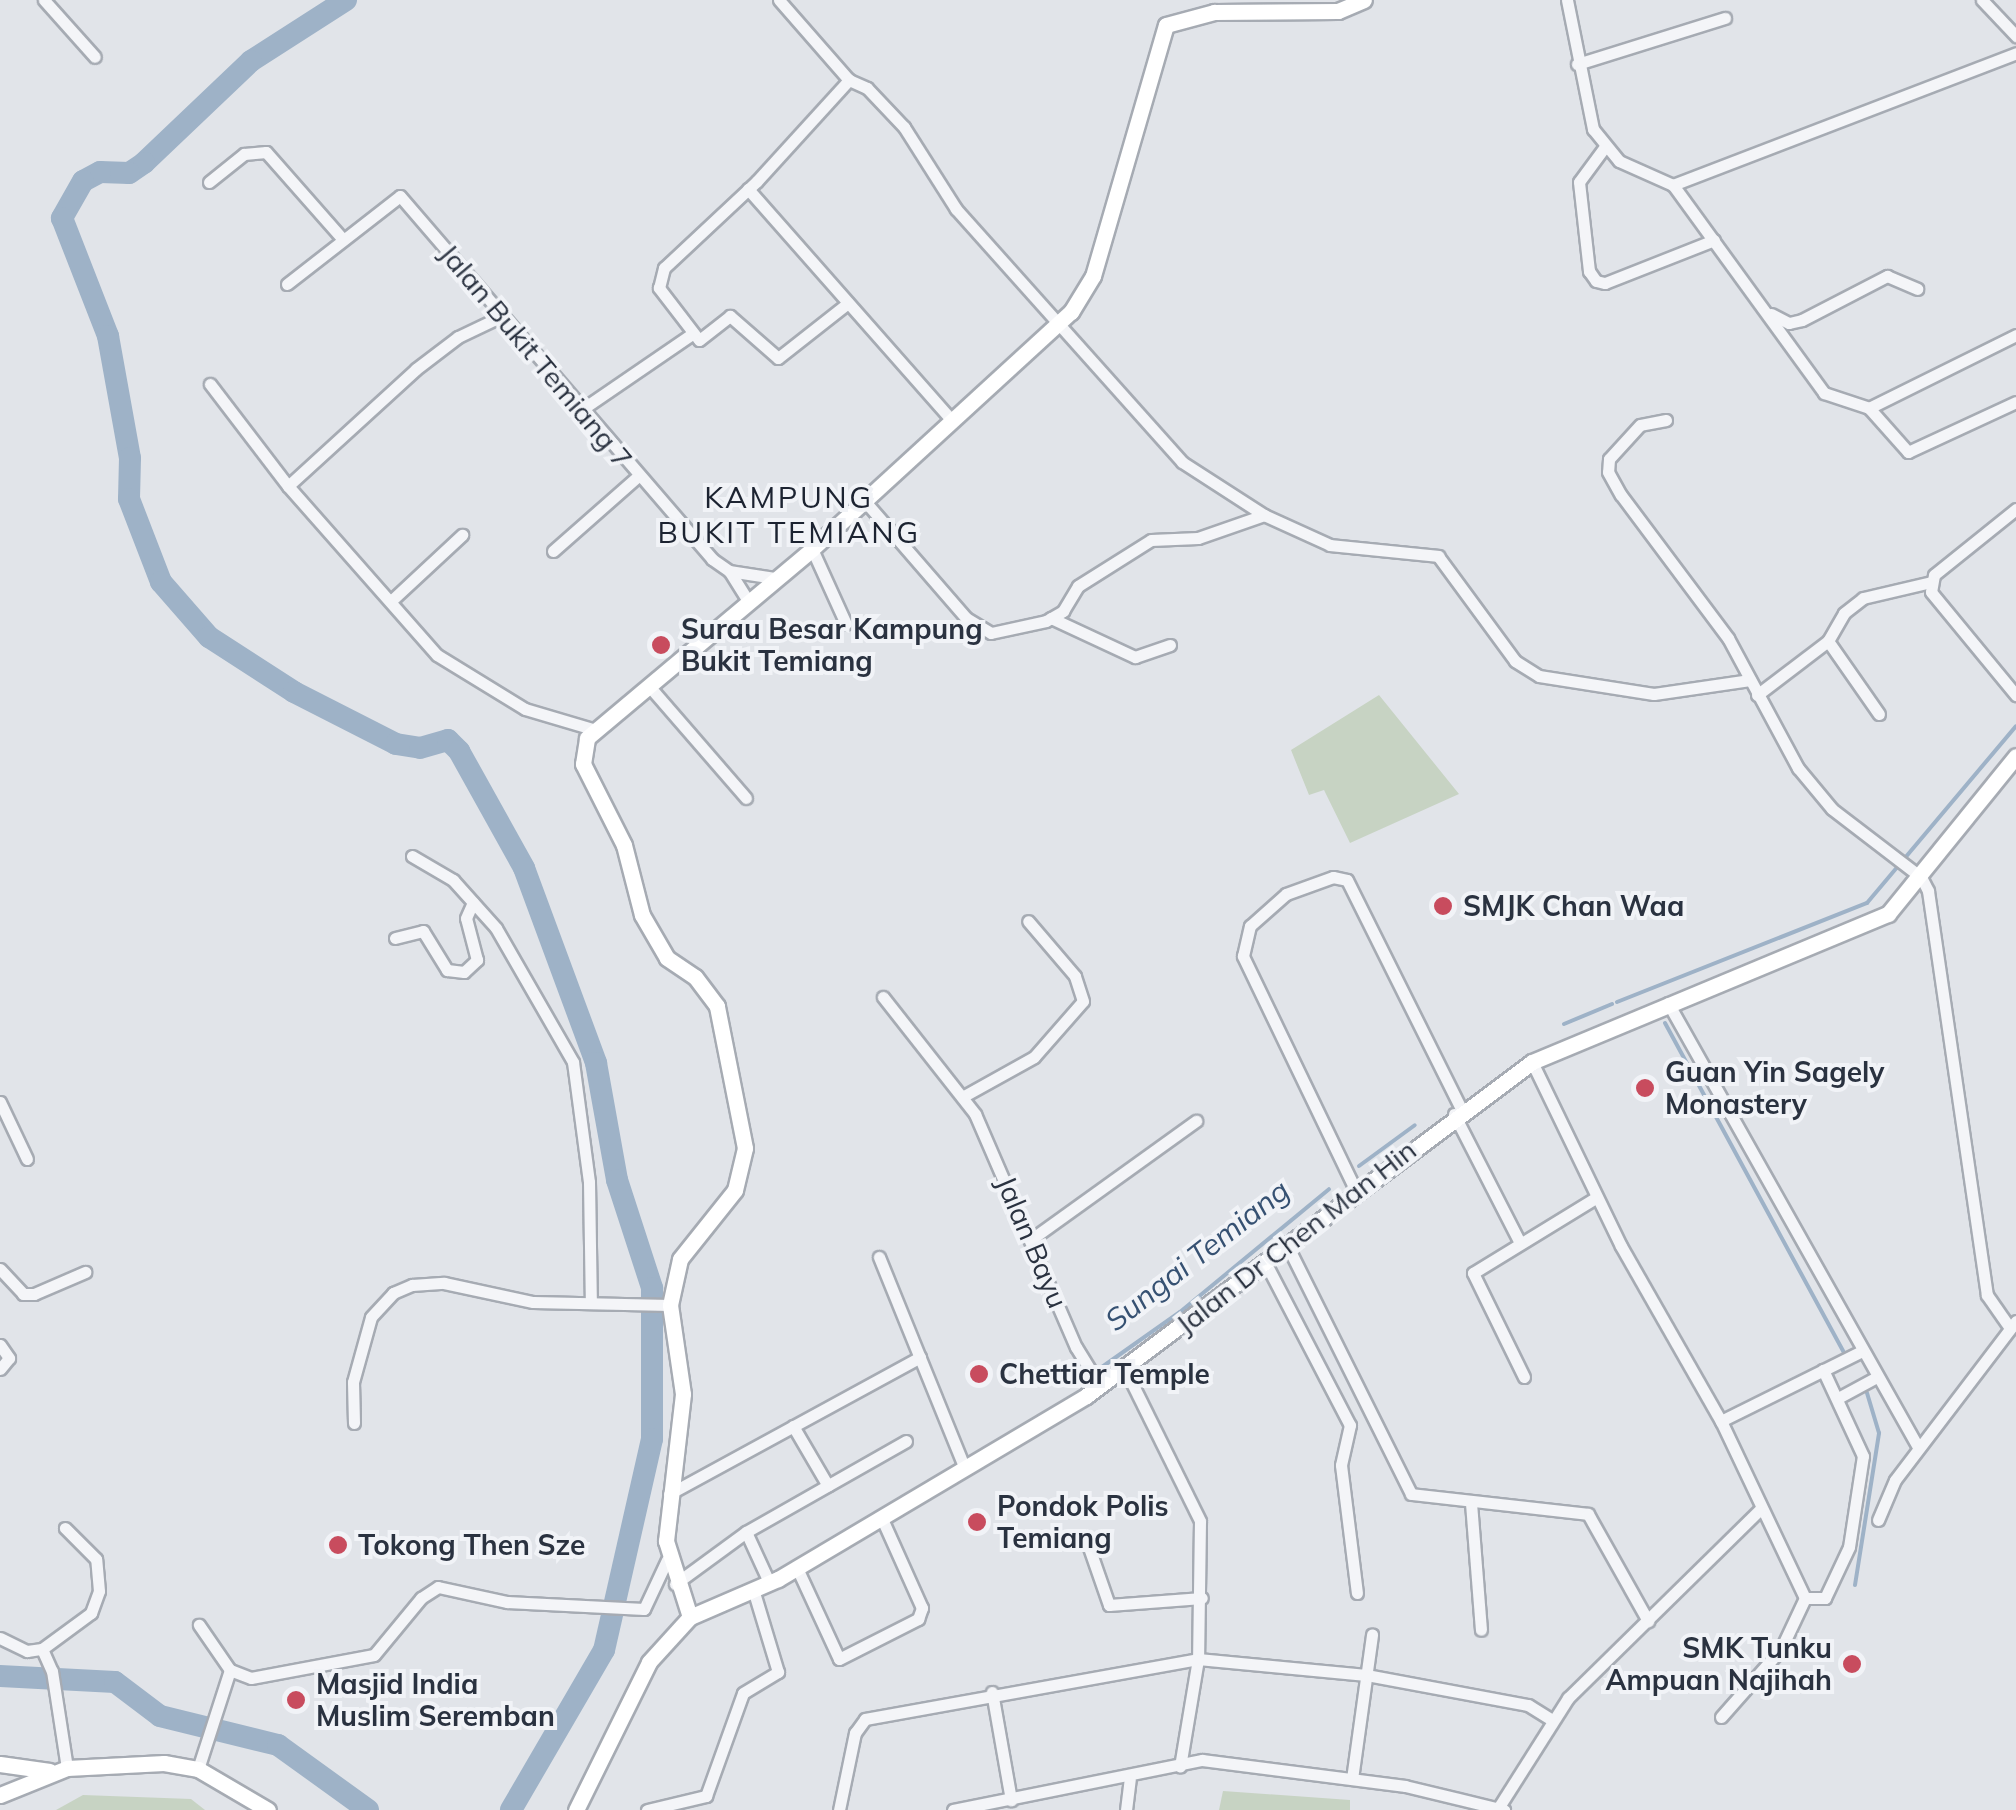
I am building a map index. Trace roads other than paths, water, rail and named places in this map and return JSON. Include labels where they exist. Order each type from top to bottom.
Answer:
[{"type":"street","points":[[46,0],[95,56]]},
{"type":"street","points":[[780,0],[849,80],[867,88],[904,128],[956,209],[1182,462],[1264,515],[1330,545],[1438,556],[1515,661],[1539,676],[1654,694],[1750,680]]},
{"type":"street","points":[[690,1617],[668,1560],[668,1495],[683,1394],[670,1305],[680,1259],[736,1190],[745,1148],[717,1006],[696,977],[656,944],[624,844],[589,783],[582,754],[596,730],[746,598],[812,549],[950,418],[1059,323],[1094,276],[1166,25],[1214,12],[1338,11],[1364,0]]},
{"type":"street","points":[[1567,0],[1593,130],[1604,148],[1636,172],[1673,185],[1824,393],[1869,408],[1908,452],[2016,402]]},
{"type":"street","points":[[1982,0],[2016,36]]},
{"type":"street","points":[[1577,64],[1726,18]]},
{"type":"street","points":[[1673,185],[2016,53]]},
{"type":"street","points":[[848,303],[778,358],[730,316],[702,340],[692,334],[660,288],[661,276],[748,190],[849,80]]},
{"type":"street","points":[[1604,148],[1579,182],[1588,271],[1596,280],[1605,284],[1714,240]]},
{"type":"street","points":[[208,182],[244,154],[266,152],[341,237],[287,284]]},
{"type":"street","points":[[748,190],[950,418]]},
{"type":"street","name":"Jalan Bukit Temiang 7","points":[[341,237],[395,194],[638,476],[729,572],[746,598]]},
{"type":"street","points":[[1767,312],[1789,324],[1887,276],[1918,288]]},
{"type":"street","points":[[288,486],[416,369],[458,337],[500,317]]},
{"type":"street","points":[[580,410],[692,334]]},
{"type":"street","points":[[1869,408],[2016,335]]},
{"type":"street","points":[[210,384],[288,486],[438,656],[484,688],[526,709],[596,730]]},
{"type":"street","points":[[1666,420],[1640,425],[1621,440],[1608,472],[1713,616],[1798,768],[1832,809],[1914,875],[1928,891],[1988,1296],[2013,1325],[1918,1447],[1878,1520]]},
{"type":"street","points":[[553,550],[638,476]]},
{"type":"street","points":[[862,499],[978,629],[1009,633],[1051,618],[1078,586],[1151,540],[1198,538],[1264,515]]},
{"type":"street","points":[[1757,695],[1828,641],[1844,613],[1863,598],[1932,582],[2016,509]]},
{"type":"street","points":[[392,600],[462,535]]},
{"type":"street","points":[[812,549],[846,624]]},
{"type":"street","points":[[729,572],[774,578]]},
{"type":"street","points":[[1932,582],[1939,608],[2016,695]]},
{"type":"street","points":[[1051,618],[1134,657],[1170,645]]},
{"type":"street","points":[[1828,641],[1879,714]]},
{"type":"street","points":[[649,686],[746,798]]},
{"type":"street","name":"Jalan Dr Chen Man Hin","points":[[576,1810],[649,1662],[690,1617],[797,1568],[1100,1386],[1457,1112],[1532,1062],[1668,1002],[1863,929],[1888,914],[1914,875],[2016,756]]},
{"type":"street","points":[[412,856],[453,880],[496,928],[573,1062],[589,1182],[591,1303]]},
{"type":"street","points":[[1356,1191],[1243,956],[1250,926],[1286,894],[1332,877],[1347,880],[1518,1241]]},
{"type":"street","points":[[395,938],[423,931],[447,970],[464,972],[477,960],[466,918],[473,902]]},
{"type":"street","points":[[964,1096],[1034,1057],[1083,1001],[1075,976],[1028,921]]},
{"type":"street","name":"Jalan Bayu","points":[[883,998],[964,1096],[1033,1238],[1076,1347],[1100,1386]]},
{"type":"street","points":[[1668,1002],[1875,1378],[1918,1447]]},
{"type":"street","points":[[1532,1062],[1597,1197],[1721,1422],[1805,1598]]},
{"type":"street","points":[[0,1102],[26,1159]]},
{"type":"street","points":[[1033,1238],[1196,1121]]},
{"type":"street","points":[[1524,1377],[1472,1278],[1479,1265],[1597,1197]]},
{"type":"street","points":[[1287,1245],[1411,1494],[1588,1514],[1648,1621]]},
{"type":"street","points":[[878,1257],[964,1466]]},
{"type":"street","points":[[1266,1262],[1350,1424],[1340,1465],[1357,1593]]},
{"type":"street","points":[[0,1269],[24,1294],[34,1294],[84,1272]]},
{"type":"street","points":[[354,1423],[352,1382],[371,1317],[393,1293],[444,1284],[533,1302],[670,1305]]},
{"type":"street","points":[[0,1346],[9,1358],[0,1369]]},
{"type":"street","points":[[1721,1422],[1862,1351]]},
{"type":"street","points":[[668,1495],[920,1357]]},
{"type":"street","points":[[1125,1369],[1200,1521],[1202,1598],[1198,1659],[1180,1766]]},
{"type":"street","points":[[1805,1598],[1825,1598],[1849,1547],[1863,1456],[1823,1370]]},
{"type":"street","points":[[1838,1398],[1875,1378]]},
{"type":"street","points":[[793,1426],[828,1486]]},
{"type":"street","points":[[675,1584],[746,1532],[906,1440]]},
{"type":"street","points":[[1470,1503],[1482,1630]]},
{"type":"street","points":[[953,1810],[1130,1779],[1202,1760],[1352,1779],[1500,1809],[1550,1719],[1760,1510]]},
{"type":"street","points":[[797,1568],[838,1659],[918,1619],[922,1608],[882,1519]]},
{"type":"street","points":[[0,1638],[26,1652],[42,1650],[91,1613],[99,1591],[96,1559],[65,1528]]},
{"type":"street","points":[[746,1532],[770,1582]]},
{"type":"street","points":[[1084,1536],[1109,1605],[1202,1598]]},
{"type":"street","points":[[200,1625],[230,1670],[251,1678],[374,1655],[420,1598],[438,1587],[507,1602],[624,1609],[649,1606],[668,1560]]},
{"type":"street","points":[[647,1810],[706,1796],[743,1693],[778,1672],[753,1589]]},
{"type":"street","points":[[1721,1717],[1781,1649],[1805,1598]]},
{"type":"street","points":[[1352,1779],[1372,1634]]},
{"type":"street","points":[[42,1650],[52,1670],[56,1691],[60,1770]]},
{"type":"street","points":[[839,1810],[855,1733],[865,1719],[992,1692],[1198,1659],[1366,1675],[1528,1705],[1550,1719]]},
{"type":"street","points":[[198,1768],[230,1670]]},
{"type":"street","points":[[992,1692],[1012,1800]]},
{"type":"street","points":[[0,1764],[60,1770],[164,1763],[198,1768],[268,1810]]},
{"type":"street","points":[[0,1795],[60,1770]]},
{"type":"street","points":[[1126,1810],[1130,1779]]},
{"type":"waterway","points":[[346,0],[251,61],[144,163],[129,173],[100,172],[83,181],[62,218],[108,336],[130,458],[129,499],[161,582],[209,637],[294,692],[396,744],[420,748],[448,740],[459,751],[524,868],[596,1063],[617,1180],[652,1288],[652,1439],[604,1650],[511,1810]]},
{"type":"waterway","name":"Sungai Temiang","points":[[1617,1002],[1867,903],[2016,726]]},
{"type":"waterway","name":"Sungai Temiang","points":[[1564,1024],[1612,1004]]},
{"type":"waterway","points":[[1665,1023],[1844,1352]]},
{"type":"waterway","name":"Sungai Temiang","points":[[1359,1166],[1415,1125]]},
{"type":"waterway","name":"Sungai Temiang","points":[[1102,1367],[1180,1312],[1329,1189]]},
{"type":"waterway","points":[[1855,1585],[1879,1433],[1867,1393]]},
{"type":"waterway","name":"Sungai Temiang","points":[[0,1676],[115,1682],[160,1716],[278,1745],[368,1810]]},
{"type":"place","name":"Surau Besar Kampung Bukit Temiang","points":[[661,645]]},
{"type":"place","name":"SMJK Chan Waa","points":[[1443,906]]},
{"type":"place","name":"Guan Yin Sagely Monastery","points":[[1645,1088]]},
{"type":"place","name":"Chettiar Temple","points":[[979,1374]]},
{"type":"place","name":"Pondok Polis Temiang","points":[[977,1522]]},
{"type":"place","name":"Tokong Then Sze","points":[[338,1545]]},
{"type":"place","name":"SMK Tunku Ampuan Najihah","points":[[1852,1664]]},
{"type":"place","name":"Masjid India Muslim Seremban","points":[[296,1700]]},
{"type":"district","name":"KAMPUNG BUKIT TEMIANG","points":[[789,514]]}]
